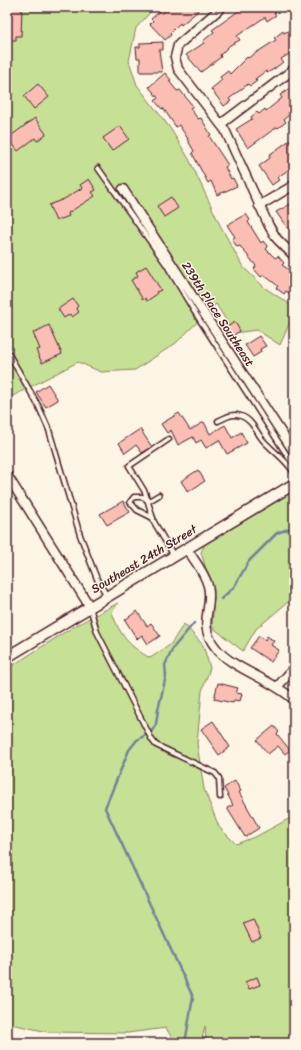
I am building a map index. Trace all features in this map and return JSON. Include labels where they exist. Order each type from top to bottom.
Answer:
[{"type":"street","points":[[222,7],[178,44],[175,57],[178,69],[221,124],[259,206],[277,239],[294,256]]},
{"type":"street","points":[[221,124],[294,69]]},
{"type":"street","points":[[259,206],[294,185]]},
{"type":"street","name":"239th Place Southeast","points":[[123,189],[294,452]]},
{"type":"street","points":[[7,475],[90,607]]},
{"type":"street","name":"Southeast 24th Street","points":[[7,657],[294,484]]},
{"type":"street","points":[[187,549],[208,586],[206,628],[214,646],[230,660],[278,686],[294,700]]},
{"type":"street","points":[[278,686],[294,668]]},
{"type":"lane","points":[[98,168],[166,264],[194,311],[294,466]]},
{"type":"lane","points":[[7,351],[38,405],[49,430],[80,535],[97,579],[107,596]]},
{"type":"lane","points":[[218,421],[232,414],[243,416],[250,422],[269,448],[285,461],[294,473]]},
{"type":"lane","points":[[170,439],[129,466],[149,501],[154,518],[174,556]]},
{"type":"lane","points":[[149,501],[138,496],[131,499],[130,502],[137,510],[154,518]]},
{"type":"lane","points":[[149,501],[159,496]]},
{"type":"lane","points":[[90,607],[97,632],[150,737],[156,745],[215,773],[218,778],[220,797]]},
{"type":"green space","points":[[7,7],[155,7],[136,28],[129,61],[137,85],[170,128],[189,159],[220,225],[243,267],[265,288],[294,307],[294,313],[280,345],[257,330],[234,333],[216,304],[176,343],[135,370],[101,372],[78,362],[7,399]]},
{"type":"green space","points":[[294,491],[294,597],[256,629],[243,651],[212,627],[214,597],[201,552],[205,544]]},
{"type":"green space","points":[[118,603],[112,612],[122,634],[131,645],[150,658],[170,645],[184,624],[203,645],[210,668],[202,691],[197,744],[204,789],[219,827],[236,844],[257,836],[294,816],[294,1043],[206,1043],[205,1026],[201,1043],[175,1043],[166,1028],[128,1033],[48,1032],[11,1024],[7,1021],[7,669],[73,627]]},
{"type":"building","points":[[11,7],[22,7],[21,36],[16,36],[16,40],[7,40],[7,20],[11,20]]},
{"type":"building","points":[[169,7],[195,7],[198,11],[181,25],[180,23],[165,40],[150,24],[153,21],[151,19],[160,11],[162,14]]},
{"type":"building","points":[[244,7],[284,7],[274,13],[276,15],[267,21],[265,17],[237,36],[240,40],[230,45],[220,55],[221,57],[201,72],[186,55],[204,43],[203,41],[214,32],[212,30]]},
{"type":"building","points":[[294,28],[294,51],[281,59],[283,62],[274,69],[267,73],[266,71],[255,79],[257,81],[250,86],[248,84],[229,99],[231,101],[224,106],[211,89],[222,80],[220,77],[228,71],[230,74],[247,57],[248,58],[276,40],[274,38],[283,31],[284,33]]},
{"type":"building","points":[[163,42],[163,50],[159,50],[162,72],[140,72],[140,58],[137,58],[136,47],[140,47],[140,43]]},
{"type":"building","points":[[165,73],[177,91],[180,90],[193,106],[190,108],[198,119],[201,118],[211,135],[209,136],[228,165],[225,167],[231,179],[233,178],[237,186],[217,195],[211,181],[208,183],[192,153],[194,151],[188,139],[179,125],[176,127],[163,108],[162,109],[155,101],[158,98],[149,87]]},
{"type":"building","points":[[38,84],[49,97],[34,109],[24,96]]},
{"type":"building","points":[[294,86],[294,111],[284,119],[286,122],[248,148],[236,129],[252,119],[251,117],[257,112],[259,114],[265,109],[266,111],[282,98],[280,95]]},
{"type":"building","points":[[35,118],[46,134],[37,141],[35,138],[18,151],[8,138]]},
{"type":"building","points":[[120,126],[129,139],[112,151],[103,138]]},
{"type":"building","points":[[294,137],[294,168],[289,171],[288,170],[277,178],[279,180],[272,185],[259,166],[270,158],[269,155]]},
{"type":"building","points":[[89,179],[96,190],[92,192],[95,196],[68,213],[69,216],[56,221],[49,205],[64,199],[82,188],[80,185]]},
{"type":"building","points":[[171,197],[178,208],[164,217],[157,206]]},
{"type":"building","points":[[294,202],[294,225],[288,229],[276,212]]},
{"type":"building","points":[[246,214],[250,220],[248,222],[261,243],[263,241],[268,247],[266,249],[275,258],[278,256],[284,263],[282,265],[294,273],[294,297],[286,291],[284,294],[276,288],[278,286],[264,275],[261,277],[254,269],[256,266],[240,246],[237,247],[232,239],[235,237],[227,225]]},
{"type":"building","points":[[146,266],[161,290],[156,292],[157,294],[147,301],[145,298],[143,300],[131,280],[138,276],[136,272]]},
{"type":"building","points":[[73,299],[78,306],[76,308],[79,312],[72,317],[70,314],[64,318],[58,309]]},
{"type":"building","points":[[235,322],[240,331],[232,336],[227,327]]},
{"type":"building","points":[[49,325],[62,354],[42,363],[36,350],[40,349],[33,333]]},
{"type":"building","points":[[259,336],[266,346],[260,349],[261,352],[253,357],[245,345]]},
{"type":"building","points":[[48,384],[58,400],[46,407],[36,392]]},
{"type":"building","points":[[179,413],[190,430],[204,422],[210,434],[225,425],[232,438],[241,432],[247,443],[227,454],[219,440],[206,448],[201,440],[196,443],[193,437],[178,445],[171,430],[167,433],[161,424]]},
{"type":"building","points":[[140,429],[152,447],[142,453],[136,445],[125,453],[119,443]]},
{"type":"building","points":[[198,470],[205,481],[188,492],[181,481]]},
{"type":"building","points":[[123,501],[130,512],[107,525],[100,514]]},
{"type":"building","points":[[137,611],[147,626],[151,623],[160,636],[148,644],[142,635],[137,639],[125,620]]},
{"type":"building","points":[[259,636],[265,640],[267,636],[274,641],[271,645],[279,650],[271,662],[250,648]]},
{"type":"building","points":[[218,683],[238,688],[236,693],[242,694],[240,701],[234,700],[233,703],[214,699]]},
{"type":"building","points":[[213,721],[230,747],[219,755],[201,729]]},
{"type":"building","points":[[274,726],[279,732],[277,734],[290,750],[285,754],[278,746],[268,754],[257,740]]},
{"type":"building","points":[[235,781],[241,791],[239,792],[259,828],[245,837],[227,808],[233,805],[224,788]]},
{"type":"building","points":[[253,919],[261,938],[252,942],[243,923]]},
{"type":"building","points":[[257,977],[260,985],[249,989],[245,982]]},
{"type":"waterway","points":[[221,599],[234,587],[249,561],[277,533],[294,527]]},
{"type":"waterway","points":[[185,1043],[193,997],[105,808],[129,750],[137,740],[152,731],[156,724],[166,676],[165,665],[173,648],[194,623]]}]
